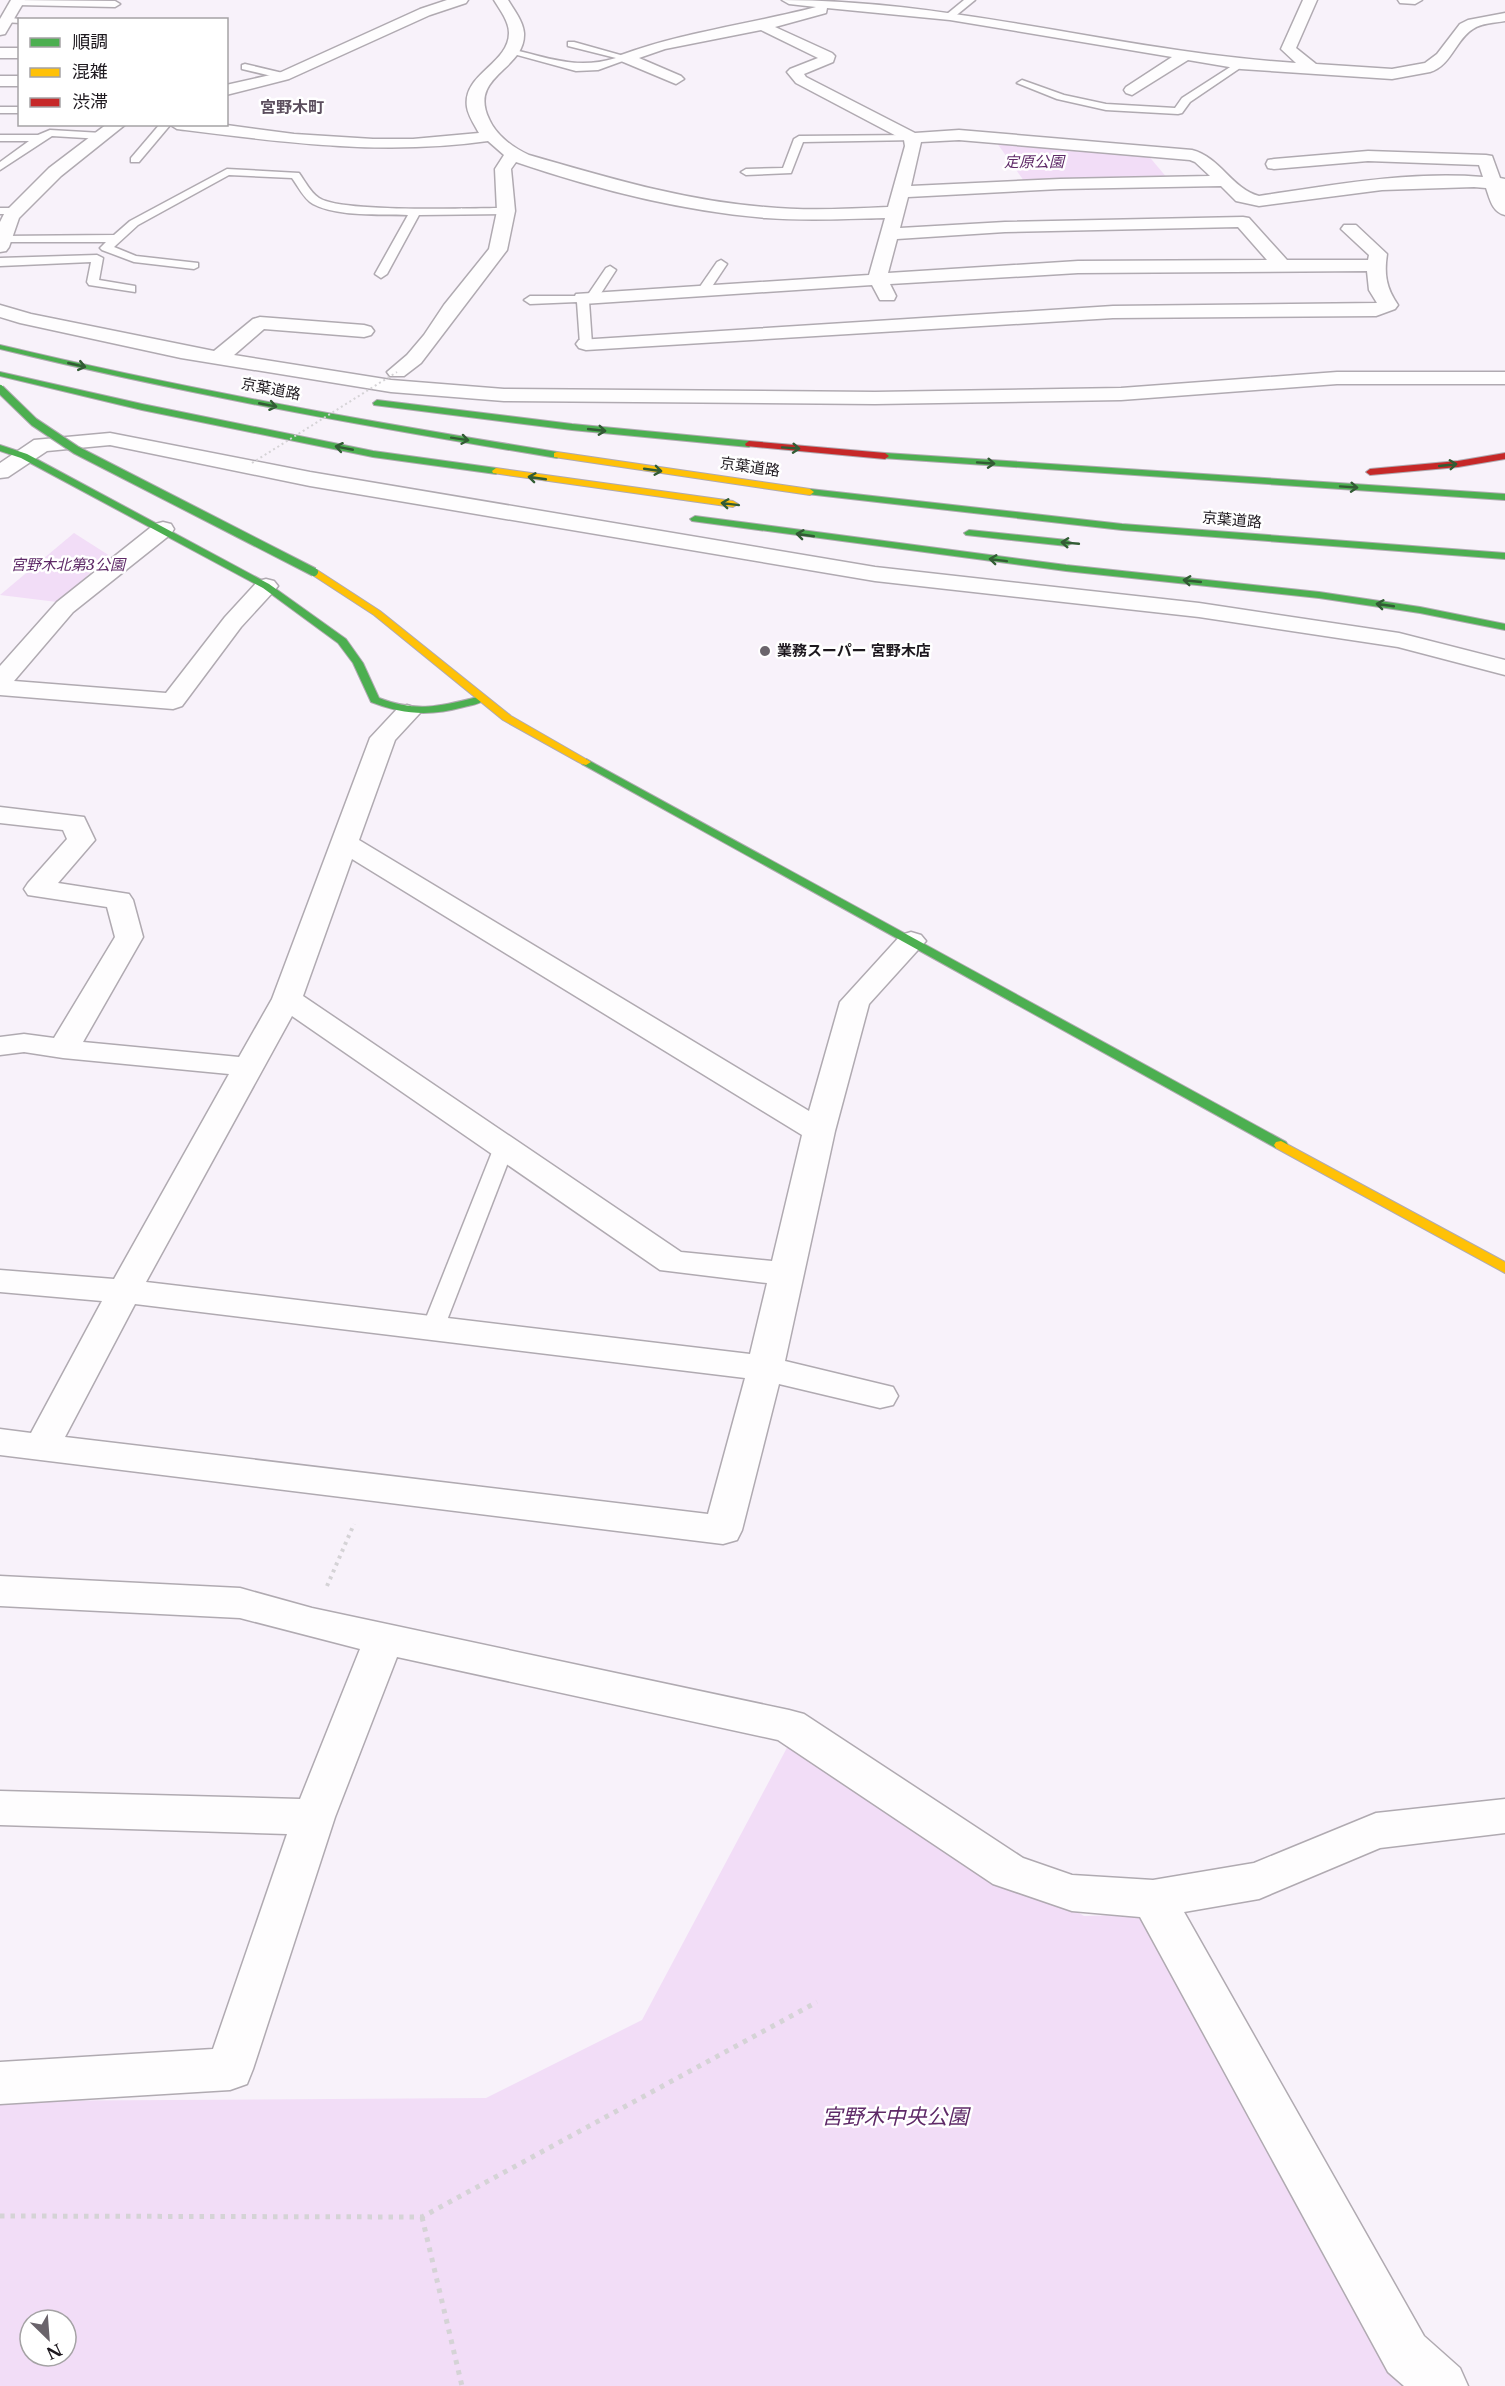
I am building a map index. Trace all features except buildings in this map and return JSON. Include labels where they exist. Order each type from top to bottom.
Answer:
[{"type":"main road","points":[[0,338],[123,361]]},
{"type":"main road","name":"京葉道路","points":[[0,346],[141,380],[284,409],[577,459],[737,482],[1065,521],[1256,538],[1505,556]]},
{"type":"main road","points":[[0,374],[142,407],[373,454],[541,492]]},
{"type":"main road","points":[[0,389],[34,422],[76,450],[314,572],[377,613],[507,718],[1505,1268]]},
{"type":"main road","points":[[358,400],[478,417],[627,433],[1039,467],[1505,497]]},
{"type":"main road","points":[[0,448],[24,456],[266,586],[342,641],[358,663],[375,700],[407,713],[433,712],[481,699]]},
{"type":"main road","points":[[373,454],[741,505]]},
{"type":"main road","points":[[1039,467],[1245,475],[1390,471],[1505,456]]},
{"type":"main road","points":[[678,516],[877,545],[1319,596],[1420,610],[1505,629]]},
{"type":"main road","points":[[950,531],[1087,545]]},
{"type":"street","points":[[228,90],[284,76],[425,12],[461,0]]},
{"type":"street","points":[[501,0],[515,24],[517,35],[511,52],[479,86],[476,107],[491,136],[513,154],[609,183],[749,212],[827,215],[895,212]]},
{"type":"street","points":[[789,0],[950,16],[1241,64],[1392,74],[1430,67],[1442,57],[1465,27],[1489,19],[1505,17]]},
{"type":"street","points":[[1310,0],[1288,49],[1312,69]]},
{"type":"street","points":[[1406,0],[1415,0]]},
{"type":"street","points":[[9,24],[18,1]]},
{"type":"street","points":[[626,58],[661,45],[765,25],[840,5]]},
{"type":"street","points":[[765,25],[768,29],[827,56],[828,59],[822,63],[795,72],[801,80],[912,138],[959,135],[1192,155],[1201,158],[1242,197],[1259,201],[1381,185],[1458,181],[1499,183]]},
{"type":"street","points":[[0,53],[18,53]]},
{"type":"street","points":[[1132,90],[1185,55]]},
{"type":"street","points":[[626,58],[676,79]]},
{"type":"street","points":[[0,81],[18,81]]},
{"type":"street","points":[[1,243],[11,216],[8,211],[115,126]]},
{"type":"street","points":[[193,126],[329,143],[434,142],[491,136]]},
{"type":"street","points":[[901,324],[878,278],[913,146],[912,138]]},
{"type":"street","points":[[397,372],[414,359],[426,345],[443,324],[451,309],[498,250],[506,211],[503,169],[513,154]]},
{"type":"street","points":[[1274,164],[1368,156],[1486,160],[1499,183],[1500,204],[1505,210]]},
{"type":"street","points":[[901,192],[1059,184],[1225,181]]},
{"type":"street","points":[[890,234],[1005,227],[1243,222],[1282,265]]},
{"type":"street","points":[[586,344],[1113,312],[1376,310],[1388,305],[1378,290],[1376,266],[1378,254],[1350,229]]},
{"type":"street","points":[[588,298],[1078,267],[1376,266]]},
{"type":"street","points":[[0,311],[38,322],[218,358],[391,386],[504,395],[875,398],[1109,394],[1337,378],[1505,378]]},
{"type":"street","points":[[218,358],[260,323],[364,332]]},
{"type":"street","points":[[0,472],[42,445],[110,439],[322,481],[875,574],[1199,610],[1399,640],[1505,669]]},
{"type":"street","points":[[0,681],[65,607],[163,529]]},
{"type":"street","points":[[0,687],[173,701],[233,622],[266,586]]},
{"type":"street","points":[[42,1446],[124,1291],[287,999],[383,738],[407,713]]},
{"type":"street","points":[[0,815],[74,823],[81,840],[38,889],[119,900],[129,937],[63,1049]]},
{"type":"street","points":[[345,843],[819,1131]]},
{"type":"street","points":[[0,1442],[723,1530],[765,1368],[819,1131],[855,1002],[911,940]]},
{"type":"street","points":[[287,999],[672,1262],[785,1274]]},
{"type":"street","points":[[0,1046],[24,1042],[63,1049],[250,1066]]},
{"type":"street","points":[[0,1281],[124,1291],[765,1368],[880,1396]]},
{"type":"street","points":[[0,1591],[240,1603],[312,1623],[789,1726],[1008,1871],[1072,1893],[1153,1899],[1259,1881],[1376,1831],[1505,1816]]},
{"type":"street","points":[[0,2083],[230,2069],[314,1817],[384,1638]]},
{"type":"street","points":[[0,1808],[314,1817]]},
{"type":"street","points":[[1153,1899],[1406,2354],[1442,2386]]},
{"type":"lane","points":[[950,16],[970,0]]},
{"type":"lane","points":[[18,1],[115,4]]},
{"type":"lane","points":[[571,44],[626,58]]},
{"type":"lane","points":[[511,52],[576,68],[598,68],[626,58]]},
{"type":"lane","points":[[1022,83],[1061,97],[1106,107],[1178,111],[1186,100],[1241,64]]},
{"type":"lane","points":[[245,67],[284,76]]},
{"type":"lane","points":[[0,110],[18,110]]},
{"type":"lane","points":[[0,166],[59,126]]},
{"type":"lane","points":[[135,160],[164,126]]},
{"type":"lane","points":[[50,133],[102,136]]},
{"type":"lane","points":[[0,138],[40,138]]},
{"type":"lane","points":[[746,172],[787,171],[799,138],[912,138]]},
{"type":"lane","points":[[194,265],[134,259],[106,248],[134,223],[227,172],[296,176],[316,202],[328,205],[416,212],[506,211]]},
{"type":"lane","points":[[381,274],[416,212]]},
{"type":"lane","points":[[1,243],[115,238]]},
{"type":"lane","points":[[0,262],[97,258],[93,282],[131,289]]},
{"type":"lane","points":[[703,291],[721,264]]},
{"type":"lane","points":[[586,344],[588,298],[610,270]]},
{"type":"lane","points":[[530,300],[588,298]]},
{"type":"lane","points":[[433,1328],[504,1147]]},
{"type":"path","points":[[252,464],[397,372]]},
{"type":"path","points":[[312,1623],[370,1486]]},
{"type":"path","points":[[0,2216],[422,2217],[817,2002]]},
{"type":"path","points":[[422,2217],[462,2386]]},
{"type":"green space","name":"定原公園","points":[[994,139],[1147,154],[1168,179],[1024,181]]},
{"type":"green space","name":"宮野木北第3公園","points":[[74,533],[110,556],[57,602],[0,595]]},
{"type":"green space","name":"宮野木中央公園","points":[[790,1742],[1084,1916],[1147,1914],[1436,2386],[0,2386],[0,2101],[486,2098],[642,2020]]},
{"type":"traffic: fast","points":[[0,347],[138,379],[277,407],[557,455]]},
{"type":"traffic: fast","points":[[0,374],[142,407],[373,454],[496,471]]},
{"type":"traffic: fast","points":[[0,389],[34,422],[76,450],[314,572]]},
{"type":"traffic: fast","points":[[377,403],[572,427],[749,444]]},
{"type":"traffic: fast","points":[[0,448],[24,456],[266,586],[342,641],[358,663],[375,700],[403,709],[428,711],[481,699]]},
{"type":"traffic: fast","points":[[885,456],[1505,497]]},
{"type":"traffic: fast","points":[[810,492],[1122,527],[1505,556]]},
{"type":"traffic: fast","points":[[695,519],[1066,568],[1319,595],[1420,610],[1505,627]]},
{"type":"traffic: fast","points":[[969,533],[1067,543]]},
{"type":"traffic: fast","points":[[586,762],[1281,1145]]},
{"type":"traffic: slow","points":[[557,455],[810,492]]},
{"type":"traffic: slow","points":[[496,471],[733,504]]},
{"type":"traffic: slow","points":[[314,572],[377,613],[507,718],[586,762]]},
{"type":"traffic: slow","points":[[1281,1145],[1505,1268]]},
{"type":"traffic: jam","points":[[749,444],[885,456]]},
{"type":"traffic: jam","points":[[1370,472],[1458,464],[1505,456]]},
{"type":"place","name":"業務スーパー 宮野木店","points":[[765,651]]},
{"type":"district","name":"宮野木町","points":[[292,107]]}]
